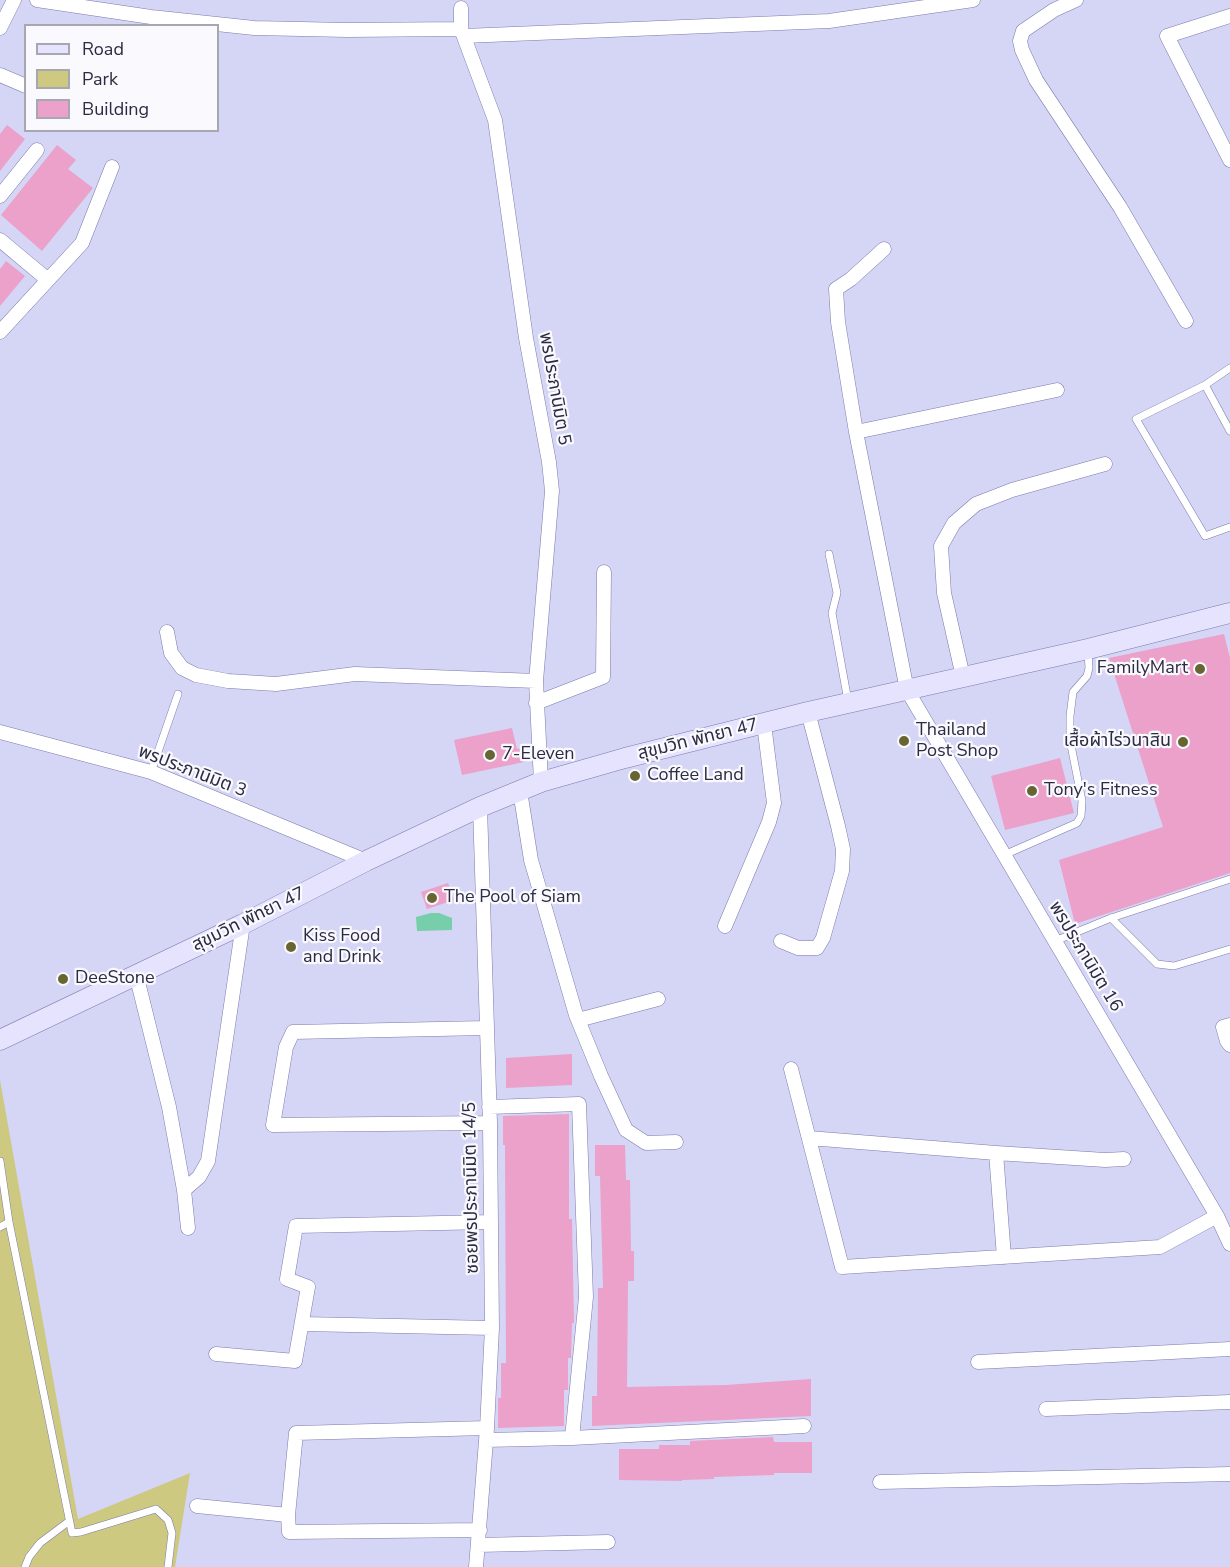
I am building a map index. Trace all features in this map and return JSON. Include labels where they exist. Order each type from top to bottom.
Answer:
[{"type":"street","points":[[0,28],[14,0]]},
{"type":"street","points":[[37,0],[217,24]]},
{"type":"street","points":[[219,24],[254,28],[462,33],[829,21],[973,0]]},
{"type":"street","points":[[1076,0],[1054,10],[1023,31],[1020,41],[1022,50],[1036,80],[1120,207],[1186,321]]},
{"type":"street","name":"พรประภานิมิต 5","points":[[461,8],[462,33],[495,120],[526,339],[549,462],[552,491],[536,681],[541,782]]},
{"type":"street","points":[[1230,16],[1167,36],[1230,160]]},
{"type":"street","points":[[0,75],[24,85]]},
{"type":"street","points":[[0,196],[37,150]]},
{"type":"street","points":[[0,333],[82,243],[112,168]]},
{"type":"street","points":[[0,240],[48,280]]},
{"type":"street","name":"พรประภานิมิต 16","points":[[884,249],[851,279],[836,289],[838,322],[856,432],[907,690],[1217,1216],[1230,1244]]},
{"type":"street","points":[[856,432],[1057,390]]},
{"type":"street","points":[[963,677],[944,594],[941,546],[954,523],[976,504],[1012,490],[1105,464]]},
{"type":"street","points":[[536,703],[603,678],[604,572]]},
{"type":"street","name":"สุขุมวิท พัทยา 47","points":[[0,1040],[243,924],[366,861],[480,807],[541,782],[625,758],[808,712],[1088,649],[1230,614]]},
{"type":"street","points":[[167,632],[171,653],[182,668],[196,675],[228,681],[276,684],[355,674],[536,681]]},
{"type":"street","points":[[781,941],[798,948],[817,948],[823,938],[842,871],[843,849],[808,712]]},
{"type":"street","points":[[725,926],[769,822],[774,803],[764,724]]},
{"type":"street","name":"พรประภานิมิต 3","points":[[0,732],[151,772],[366,861]]},
{"type":"street","points":[[520,791],[531,860],[578,1020],[626,1130],[646,1143],[676,1142]]},
{"type":"street","name":"ซอยพรประภานิมิต 14/5","points":[[476,1567],[487,1434],[492,1328],[490,1123],[480,807]]},
{"type":"street","points":[[184,1190],[199,1177],[208,1161],[243,924]]},
{"type":"street","points":[[136,974],[169,1107],[184,1190],[188,1228]]},
{"type":"street","points":[[578,1020],[658,999]]},
{"type":"street","points":[[1230,1025],[1223,1027],[1230,1045]]},
{"type":"street","points":[[486,1028],[293,1032],[286,1047],[273,1125],[490,1123]]},
{"type":"street","points":[[791,1069],[842,1267],[1160,1247],[1217,1216]]},
{"type":"street","points":[[489,1107],[579,1104],[586,1297],[572,1438]]},
{"type":"street","points":[[809,1138],[996,1153],[1106,1160],[1124,1159]]},
{"type":"street","points":[[996,1153],[1005,1257]]},
{"type":"street","points":[[216,1354],[295,1361],[308,1287],[287,1279],[296,1226],[491,1222]]},
{"type":"street","points":[[303,1324],[492,1328]]},
{"type":"street","points":[[978,1362],[1230,1348]]},
{"type":"street","points":[[1046,1408],[1230,1402]]},
{"type":"street","points":[[480,1530],[289,1532],[288,1515],[296,1433],[487,1434],[572,1438],[804,1426]]},
{"type":"street","points":[[880,1482],[1230,1474]]},
{"type":"street","points":[[197,1506],[288,1515]]},
{"type":"street","points":[[478,1545],[608,1542]]},
{"type":"lane","points":[[1230,368],[1205,385],[1137,419],[1205,536],[1230,527]]},
{"type":"lane","points":[[1205,385],[1230,431]]},
{"type":"lane","points":[[829,554],[837,594],[832,614],[848,703]]},
{"type":"lane","points":[[1004,855],[1077,824],[1081,816],[1082,801],[1071,740],[1071,716],[1073,692],[1087,676],[1088,649]]},
{"type":"lane","points":[[151,772],[178,694]]},
{"type":"lane","points":[[1055,941],[1111,918],[1230,879]]},
{"type":"lane","points":[[1111,918],[1157,964],[1174,966],[1230,949]]},
{"type":"lane","points":[[0,1161],[9,1222],[72,1533],[156,1509],[168,1520],[172,1533],[168,1567]]},
{"type":"lane","points":[[0,1227],[9,1222]]},
{"type":"lane","points":[[25,1567],[29,1557],[40,1543],[68,1522]]},
{"type":"green space","points":[[0,1080],[78,1519],[190,1473],[175,1567],[0,1567]]},
{"type":"shaded area","points":[[439,913],[452,918],[452,930],[417,931],[416,917]]},
{"type":"building","points":[[7,125],[25,139],[0,171],[0,134]]},
{"type":"building","points":[[57,145],[76,160],[68,169],[93,188],[42,251],[1,215]]},
{"type":"building","points":[[6,261],[25,276],[0,306],[0,269]]},
{"type":"building","name":"เสื้อผ้าไร่วนาสิน","points":[[1224,634],[1230,658],[1230,873],[1075,924],[1059,860],[1163,827],[1109,658]]},
{"type":"building","name":"7-Eleven","points":[[512,728],[517,749],[521,748],[524,762],[462,775],[454,740]]},
{"type":"building","name":"Tony's Fitness","points":[[1060,758],[1074,813],[1005,830],[991,776]]},
{"type":"building","name":"The Pool of Siam","points":[[448,883],[454,900],[427,909],[421,892]]},
{"type":"building","points":[[572,1054],[572,1085],[506,1088],[506,1058]]},
{"type":"building","points":[[569,1114],[569,1219],[572,1219],[574,1323],[572,1323],[571,1358],[568,1358],[568,1390],[564,1390],[564,1426],[498,1428],[501,1363],[506,1363],[503,1116]]},
{"type":"building","points":[[595,1145],[625,1145],[626,1180],[630,1180],[631,1251],[634,1251],[634,1281],[628,1281],[627,1387],[726,1385],[811,1379],[811,1416],[592,1426],[592,1396],[597,1396],[598,1288],[603,1288],[600,1176],[595,1176]]},
{"type":"building","points":[[773,1437],[774,1442],[812,1442],[812,1473],[774,1473],[774,1475],[714,1477],[714,1479],[682,1481],[619,1480],[619,1449],[659,1449],[659,1445],[690,1445],[690,1441]]},
{"type":"place","name":"FamilyMart","points":[[1200,669]]},
{"type":"place","name":"Thailand Post Shop","points":[[904,741]]},
{"type":"place","name":"เสื้อผ้าไร่วนาสิน","points":[[1183,742]]},
{"type":"place","name":"7-Eleven","points":[[490,755]]},
{"type":"place","name":"Coffee Land","points":[[635,776]]},
{"type":"place","name":"Tony's Fitness","points":[[1032,791]]},
{"type":"place","name":"The Pool of Siam","points":[[432,898]]},
{"type":"place","name":"Kiss Food and Drink","points":[[291,947]]},
{"type":"place","name":"DeeStone","points":[[63,979]]}]
